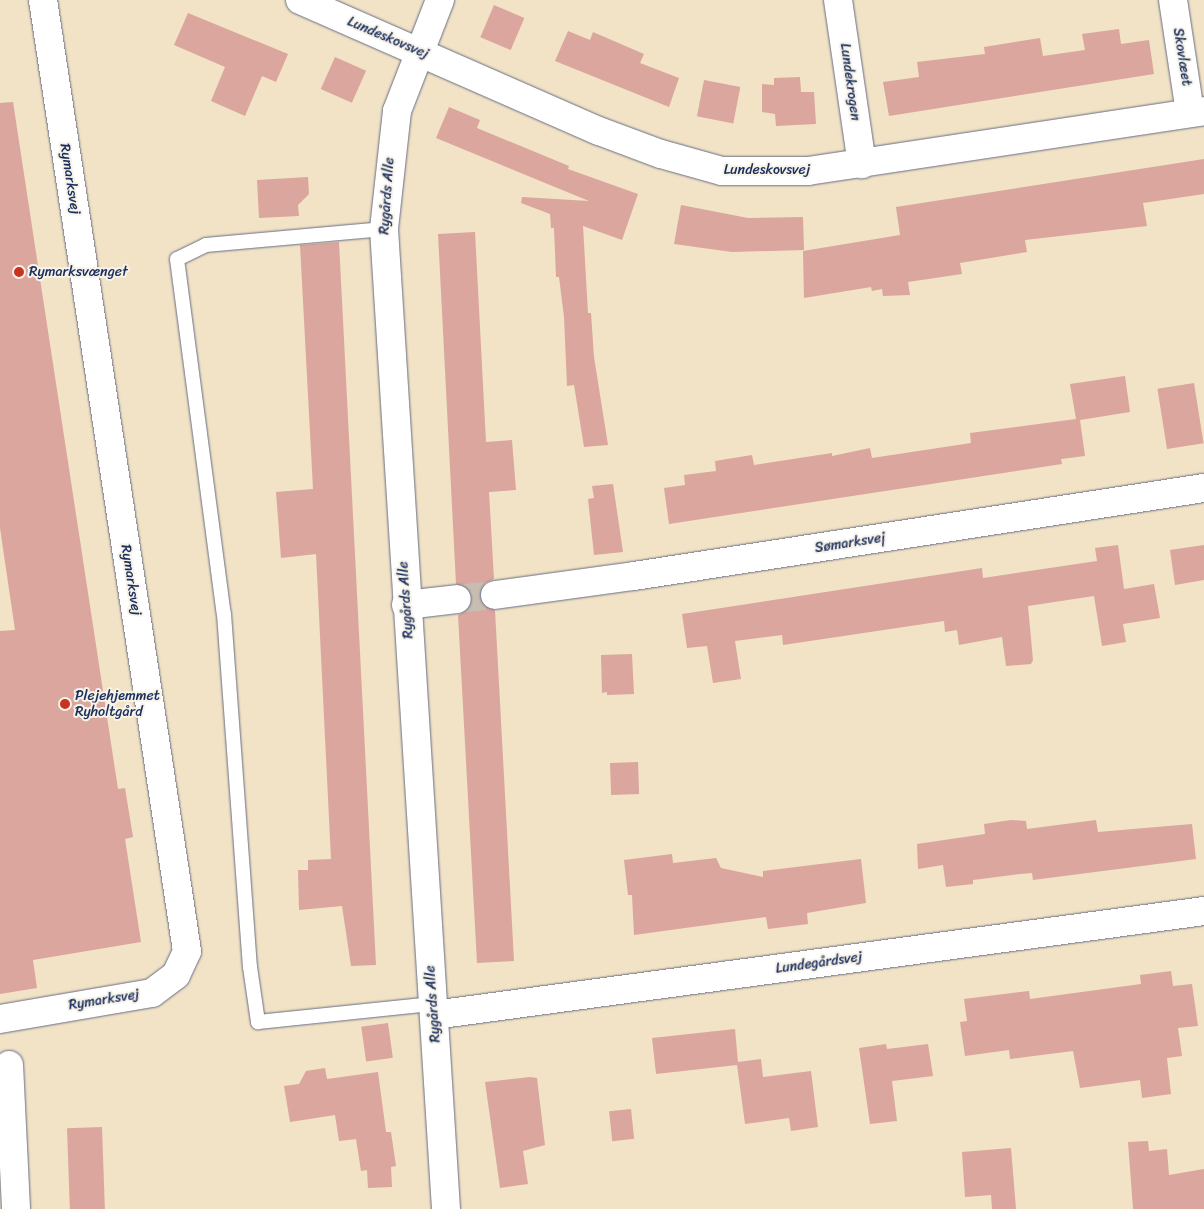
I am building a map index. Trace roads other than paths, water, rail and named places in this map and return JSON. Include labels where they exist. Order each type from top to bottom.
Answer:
[{"type":"street","name":"Rymarksvej","points":[[0,1019],[152,993],[176,975],[187,951],[43,0]]},
{"type":"street","name":"Lundeskovsvej","points":[[300,0],[420,51],[600,132],[661,154],[722,171],[796,172],[862,164],[1197,112]]},
{"type":"street","name":"Rygårds Alle","points":[[440,0],[397,111],[384,229],[406,606],[446,1209]]},
{"type":"street","name":"Lundekrogen","points":[[838,0],[862,164]]},
{"type":"street","name":"Skovlæet","points":[[1173,0],[1197,112]]},
{"type":"street","name":"Sømarksvej","points":[[495,595],[634,576],[1204,488]]},
{"type":"street","points":[[406,606],[456,599]]},
{"type":"street","name":"Lundegårdsvej","points":[[433,1009],[1204,911]]},
{"type":"street","points":[[9,1065],[16,1209]]},
{"type":"lane","points":[[384,229],[206,245],[177,258],[224,614],[250,967],[258,1022],[433,1009]]},
{"type":"tunnel","points":[[457,599],[495,595]]},
{"type":"place","name":"Rymarksvænget","points":[[19,272]]},
{"type":"place","name":"Plejehjemmet Ryholtgård","points":[[65,704]]}]
